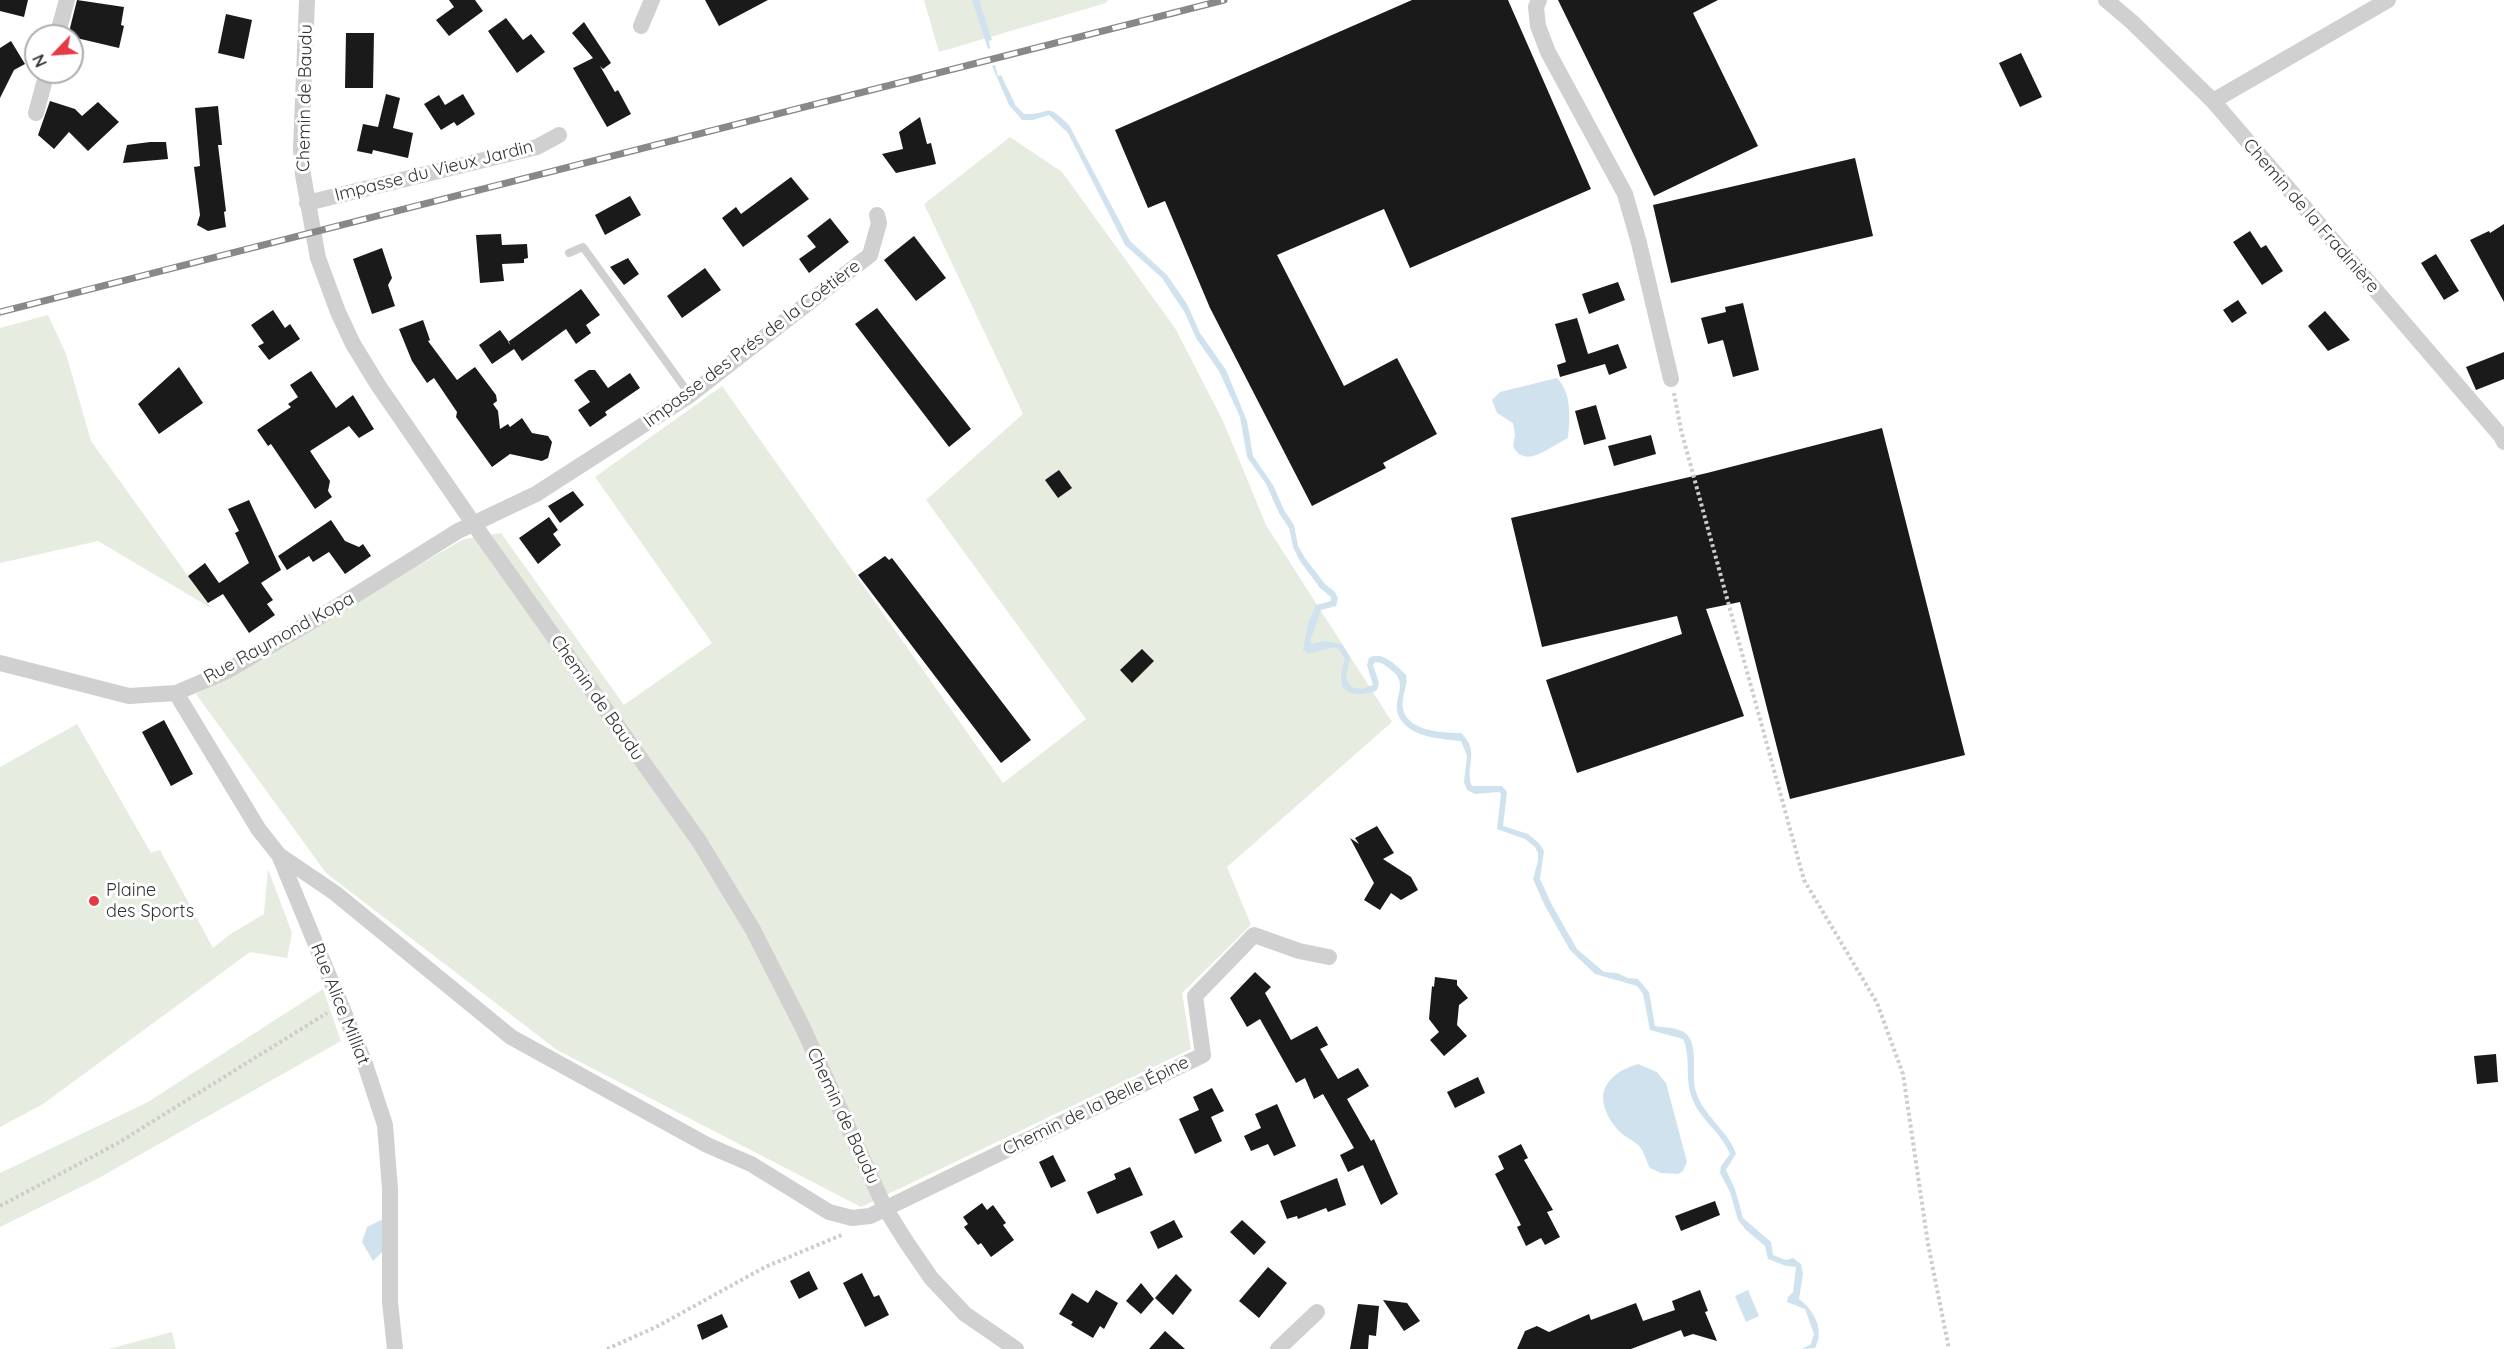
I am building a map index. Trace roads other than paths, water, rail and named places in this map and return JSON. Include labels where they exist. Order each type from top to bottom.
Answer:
[{"type":"street","points":[[60,24],[67,0]]},
{"type":"street","name":"Chemin de Baudu","points":[[306,0],[301,149],[307,203],[318,258],[338,312],[353,344],[473,523],[699,841],[753,930],[803,1028],[885,1208],[931,1278],[965,1314],[1016,1349]]},
{"type":"street","points":[[641,26],[652,0]]},
{"type":"street","points":[[1539,0],[1536,7],[1538,26],[1548,52],[1625,194],[1671,379]]},
{"type":"street","name":"Chemin de la Fradinière","points":[[2106,0],[2132,22],[2213,101],[2504,442]]},
{"type":"street","points":[[2213,101],[2388,0]]},
{"type":"street","points":[[36,113],[44,84]]},
{"type":"street","name":"Impasse du Vieux Jardin","points":[[307,203],[537,147],[560,135]]},
{"type":"street","name":"Impasse des Prés de la Coétière","points":[[473,523],[536,494],[690,395],[870,255],[879,223],[877,215]]},
{"type":"street","name":"Rue Raymond Kopa","points":[[0,663],[129,696],[176,693],[225,672],[276,644],[473,523]]},
{"type":"street","name":"Rue Alice Milliat","points":[[176,693],[259,830],[279,855],[364,1061],[385,1125],[390,1190],[390,1302],[395,1349]]},
{"type":"street","points":[[279,855],[335,893],[511,1037],[707,1144],[751,1164],[829,1212],[852,1218],[870,1216],[885,1208]]},
{"type":"street","name":"Chemin de la Belle Épine","points":[[885,1208],[1203,1055],[1195,996],[1254,935],[1299,951],[1329,957]]},
{"type":"street","points":[[1278,1349],[1317,1312]]},
{"type":"lane","points":[[569,253],[583,247],[690,395]]},
{"type":"water","points":[[972,0],[979,0],[992,40],[989,41],[990,48],[988,49]]},
{"type":"water","points":[[995,65],[998,76],[1001,75],[1016,106],[1024,114],[1048,110],[1069,125],[1130,241],[1167,275],[1187,304],[1200,333],[1226,370],[1247,421],[1253,456],[1273,485],[1284,510],[1294,525],[1298,546],[1305,558],[1338,598],[1336,606],[1321,610],[1310,641],[1312,644],[1324,641],[1342,644],[1350,657],[1346,678],[1351,687],[1361,689],[1373,685],[1367,665],[1369,658],[1374,656],[1384,657],[1406,675],[1403,709],[1407,717],[1422,728],[1461,733],[1470,746],[1472,786],[1502,786],[1507,792],[1503,826],[1528,834],[1539,843],[1544,851],[1540,879],[1577,949],[1604,972],[1638,979],[1649,992],[1655,1026],[1683,1031],[1689,1037],[1694,1057],[1696,1092],[1704,1109],[1732,1145],[1736,1154],[1726,1170],[1735,1189],[1743,1218],[1771,1242],[1773,1255],[1786,1260],[1793,1258],[1801,1264],[1803,1274],[1799,1299],[1809,1309],[1818,1327],[1818,1341],[1815,1348],[1802,1349],[1811,1344],[1814,1334],[1805,1309],[1787,1302],[1793,1292],[1796,1267],[1768,1259],[1765,1246],[1738,1220],[1730,1192],[1720,1173],[1721,1166],[1730,1154],[1721,1138],[1694,1103],[1689,1088],[1687,1052],[1683,1039],[1650,1030],[1643,994],[1637,986],[1595,974],[1570,950],[1545,906],[1533,879],[1538,861],[1535,847],[1525,839],[1497,829],[1501,794],[1499,792],[1475,794],[1467,790],[1464,782],[1467,756],[1461,741],[1420,734],[1406,726],[1401,720],[1397,706],[1400,681],[1384,665],[1375,662],[1373,665],[1379,683],[1377,690],[1355,694],[1345,690],[1342,685],[1341,674],[1345,659],[1339,649],[1333,647],[1308,654],[1303,650],[1308,624],[1316,605],[1331,601],[1331,597],[1320,588],[1300,561],[1293,547],[1289,528],[1279,513],[1266,484],[1247,457],[1240,417],[1219,371],[1196,338],[1185,313],[1162,278],[1125,245],[1068,133],[1049,115],[1033,120],[1022,120],[1009,105],[992,66]]},
{"type":"water","points":[[1557,378],[1568,398],[1568,438],[1539,454],[1524,456],[1518,453],[1513,446],[1515,435],[1513,423],[1497,413],[1492,400],[1500,392]]},
{"type":"water","points":[[1638,1064],[1657,1072],[1666,1083],[1687,1162],[1683,1171],[1678,1174],[1661,1173],[1650,1168],[1640,1147],[1618,1130],[1605,1109],[1604,1090],[1609,1082],[1625,1069]]},
{"type":"water","points":[[383,1219],[382,1252],[373,1261],[362,1242],[367,1227]]},
{"type":"water","points":[[1748,1290],[1759,1316],[1746,1322],[1735,1296]]},
{"type":"railway","points":[[0,312],[1224,0]]},
{"type":"place","name":"Plaine des Sports","points":[[94,901]]}]
